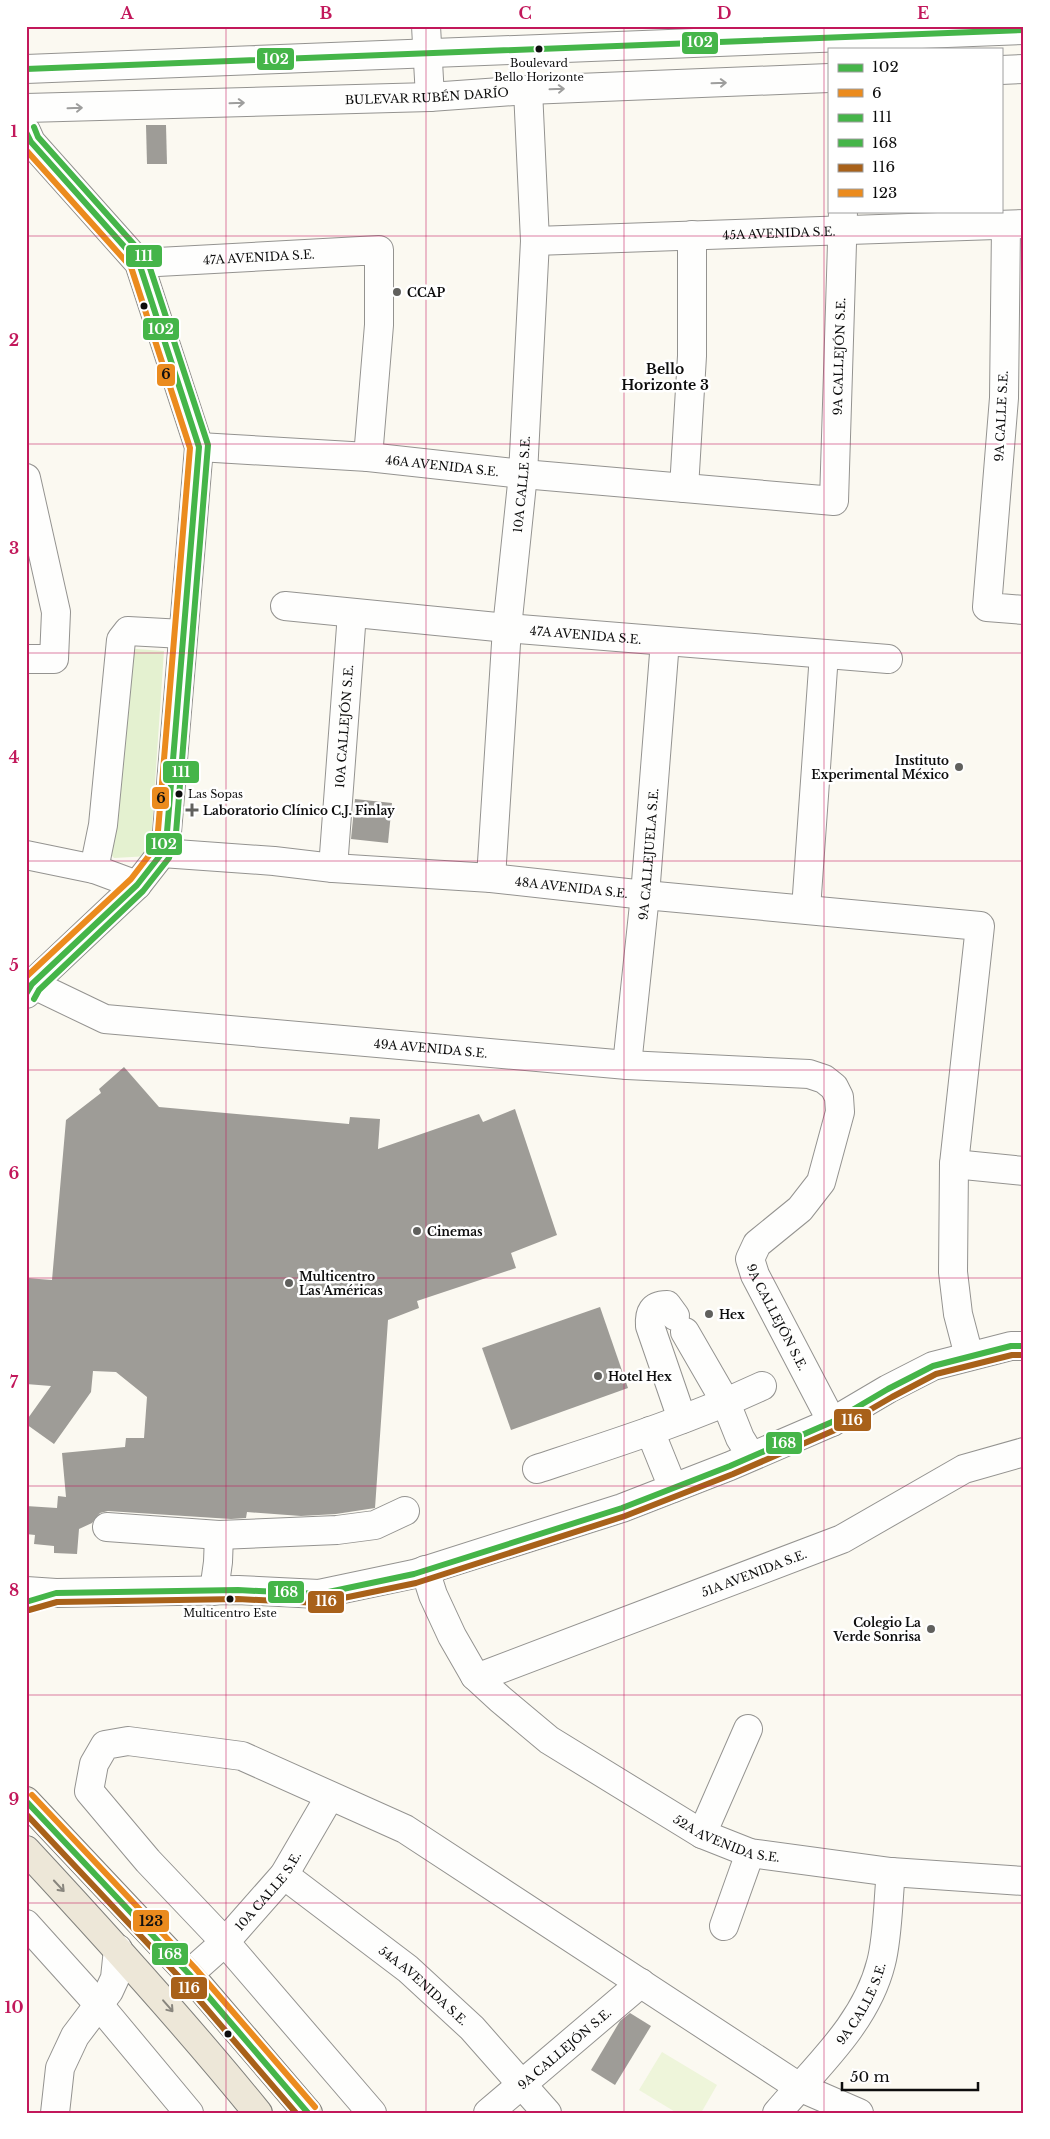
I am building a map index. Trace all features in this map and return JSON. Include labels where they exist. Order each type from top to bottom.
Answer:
[{"type":"main road","points":[[26,1801],[189,1974],[308,2113]]},
{"type":"main road","points":[[26,1850],[118,1949],[212,2056],[258,2113]]},
{"type":"street","points":[[426,26],[430,97]]},
{"type":"street","points":[[26,69],[428,53],[986,36],[1024,30]]},
{"type":"street","points":[[1002,70],[1024,69]]},
{"type":"street","name":"BULEVAR RUBÉN DARÍO","points":[[26,108],[430,97],[528,90],[828,78]]},
{"type":"street","name":"10A CALLE S.E.","points":[[491,878],[507,628],[524,474],[535,241],[528,90]]},
{"type":"street","points":[[26,131],[30,142],[139,263],[199,447],[167,832],[162,853],[137,885],[29,989]]},
{"type":"street","name":"45A AVENIDA S.E.","points":[[535,241],[692,236],[843,221],[1015,225]]},
{"type":"street","name":"9A CALLEJÓN S.E.","points":[[834,501],[843,221]]},
{"type":"street","name":"9A CALLE S.E.","points":[[1015,225],[1004,398],[987,607],[1024,610]]},
{"type":"street","points":[[684,488],[692,356],[692,236]]},
{"type":"street","name":"47A AVENIDA S.E.","points":[[139,263],[379,250],[379,326],[368,457]]},
{"type":"street","name":"46A AVENIDA S.E.","points":[[199,447],[368,457],[524,474],[834,501]]},
{"type":"street","points":[[26,478],[56,612],[54,659],[26,660]]},
{"type":"street","name":"47A AVENIDA S.E.","points":[[285,606],[507,628],[888,659]]},
{"type":"street","name":"10A CALLEJÓN S.E.","points":[[333,868],[352,613]]},
{"type":"street","points":[[94,869],[103,825],[121,640],[128,631],[183,634]]},
{"type":"street","name":"9A CALLEJUELA S.E.","points":[[627,1065],[645,895],[665,641]]},
{"type":"street","points":[[806,909],[824,654]]},
{"type":"street","name":"48A AVENIDA S.E.","points":[[162,853],[274,861],[333,868],[491,878],[645,895],[980,926],[954,1164]]},
{"type":"street","points":[[26,855],[94,869],[137,885]]},
{"type":"street","name":"49A AVENIDA S.E.","points":[[29,989],[105,1019],[627,1065],[810,1074],[824,1079],[834,1087]]},
{"type":"street","name":"9A CALLEJÓN S.E.","points":[[832,1422],[755,1275],[750,1259],[757,1244],[800,1209],[821,1182],[840,1112],[839,1097],[834,1087]]},
{"type":"street","points":[[969,1356],[958,1314],[953,1272],[954,1164],[1024,1171]]},
{"type":"street","points":[[682,1419],[650,1326],[649,1315],[652,1309],[660,1305],[667,1305],[680,1324],[726,1403],[740,1438],[751,1456]]},
{"type":"street","points":[[26,1592],[214,1591],[319,1594],[371,1584],[425,1570],[622,1508],[832,1422],[888,1389],[933,1366],[1011,1346],[1024,1346]]},
{"type":"street","points":[[537,1469],[726,1403],[762,1386]]},
{"type":"street","points":[[650,1431],[673,1488]]},
{"type":"street","name":"51A AVENIDA S.E.","points":[[476,1676],[479,1678],[842,1538],[964,1469],[1022,1452]]},
{"type":"street","points":[[107,1527],[219,1535],[337,1530],[375,1525],[405,1511]]},
{"type":"street","points":[[214,1591],[219,1535]]},
{"type":"street","points":[[425,1570],[433,1596],[452,1636],[476,1676]]},
{"type":"street","points":[[26,1583],[56,1593]]},
{"type":"street","points":[[26,1602],[56,1593]]},
{"type":"street","name":"52A AVENIDA S.E.","points":[[476,1676],[500,1700],[549,1740],[702,1834],[750,1853],[891,1872],[1024,1881]]},
{"type":"street","points":[[702,1834],[748,1729]]},
{"type":"street","points":[[372,2113],[225,1942],[148,1861],[89,1791],[94,1764],[105,1745],[128,1741],[242,1756],[405,1829],[799,2088],[859,2113]]},
{"type":"street","name":"10A CALLE S.E.","points":[[189,1974],[225,1942],[284,1875],[330,1796]]},
{"type":"street","points":[[724,1926],[750,1853]]},
{"type":"street","name":"9A CALLE S.E.","points":[[777,2113],[841,2041],[871,1992],[881,1962],[891,1872]]},
{"type":"street","name":"54A AVENIDA S.E.","points":[[284,1875],[408,1970],[472,2028],[547,2113]]},
{"type":"street","points":[[26,1924],[99,2005],[168,2102],[189,2113]]},
{"type":"street","points":[[55,2113],[60,2068],[75,2036],[109,1991],[115,1978],[118,1949]]},
{"type":"street","name":"9A CALLEJÓN S.E.","points":[[488,2113],[641,1983]]},
{"type":"green space","points":[[123,648],[164,651],[150,856],[114,858],[106,849]]},
{"type":"green space","points":[[662,2052],[717,2085],[701,2113],[677,2113],[639,2090]]},
{"type":"building","points":[[146,125],[166,125],[167,164],[147,164]]},
{"type":"building","points":[[355,799],[392,803],[388,843],[351,839]]},
{"type":"building","points":[[124,1067],[159,1107],[349,1124],[350,1117],[380,1119],[378,1149],[479,1114],[483,1122],[515,1109],[557,1235],[511,1253],[516,1268],[417,1301],[419,1308],[388,1320],[375,1508],[336,1514],[301,1516],[247,1512],[246,1518],[231,1519],[108,1511],[100,1513],[92,1523],[79,1529],[77,1554],[54,1553],[54,1546],[34,1544],[35,1535],[26,1534],[26,1506],[57,1508],[58,1496],[66,1497],[62,1453],[125,1447],[126,1438],[144,1438],[147,1397],[116,1372],[93,1371],[91,1392],[54,1444],[26,1424],[26,1421],[51,1386],[26,1384],[26,1278],[52,1280],[66,1120],[101,1093],[99,1089]]},
{"type":"building","points":[[600,1307],[628,1388],[511,1430],[482,1348]]},
{"type":"building","points":[[630,2013],[651,2026],[615,2085],[591,2070],[620,2021]]},
{"type":"transit line","name":"102","points":[[26,69],[1024,30]]},
{"type":"transit line","name":"111","points":[[34,127],[38,137],[147,259],[208,445],[176,833],[169,858],[143,891],[39,990],[34,999]]},
{"type":"transit line","name":"102","points":[[26,132],[31,142],[139,263],[199,447],[167,832],[162,853],[137,885],[32,984],[26,994]]},
{"type":"transit line","name":"6","points":[[26,150],[131,267],[190,448],[158,831],[154,849],[131,879],[26,977]]},
{"type":"transit line","name":"168","points":[[26,1602],[56,1593],[238,1590],[319,1594],[414,1574],[622,1508],[730,1466],[832,1422],[888,1389],[933,1366],[1011,1346],[1024,1346]]},
{"type":"transit line","name":"116","points":[[29,1610],[57,1602],[238,1599],[319,1603],[416,1583],[625,1516],[733,1474],[835,1430],[936,1374],[1012,1355],[1024,1355]]},
{"type":"transit line","name":"123","points":[[32,1795],[195,1968],[315,2107]]},
{"type":"transit line","name":"168","points":[[26,1801],[189,1974],[308,2113]]},
{"type":"transit line","name":"116","points":[[26,1814],[182,1980],[296,2113]]},
{"type":"place","name":"Boulevard Bello Horizonte","points":[[539,49]]},
{"type":"place","name":"CCAP","points":[[397,292]]},
{"type":"place","name":"Instituto Experimental México","points":[[959,767]]},
{"type":"place","name":"Las Sopas","points":[[179,794]]},
{"type":"place","name":"Laboratorio Clínico C.J. Finlay","points":[[192,810]]},
{"type":"place","name":"Cinemas","points":[[417,1231]]},
{"type":"place","name":"Multicentro Las Américas","points":[[289,1283]]},
{"type":"place","name":"Hex","points":[[709,1314]]},
{"type":"place","name":"Hotel Hex","points":[[598,1376]]},
{"type":"place","name":"Multicentro Este","points":[[230,1599]]},
{"type":"place","name":"Colegio La Verde Sonrisa","points":[[931,1629]]},
{"type":"district","name":"Bello Horizonte 3","points":[[665,378]]}]
